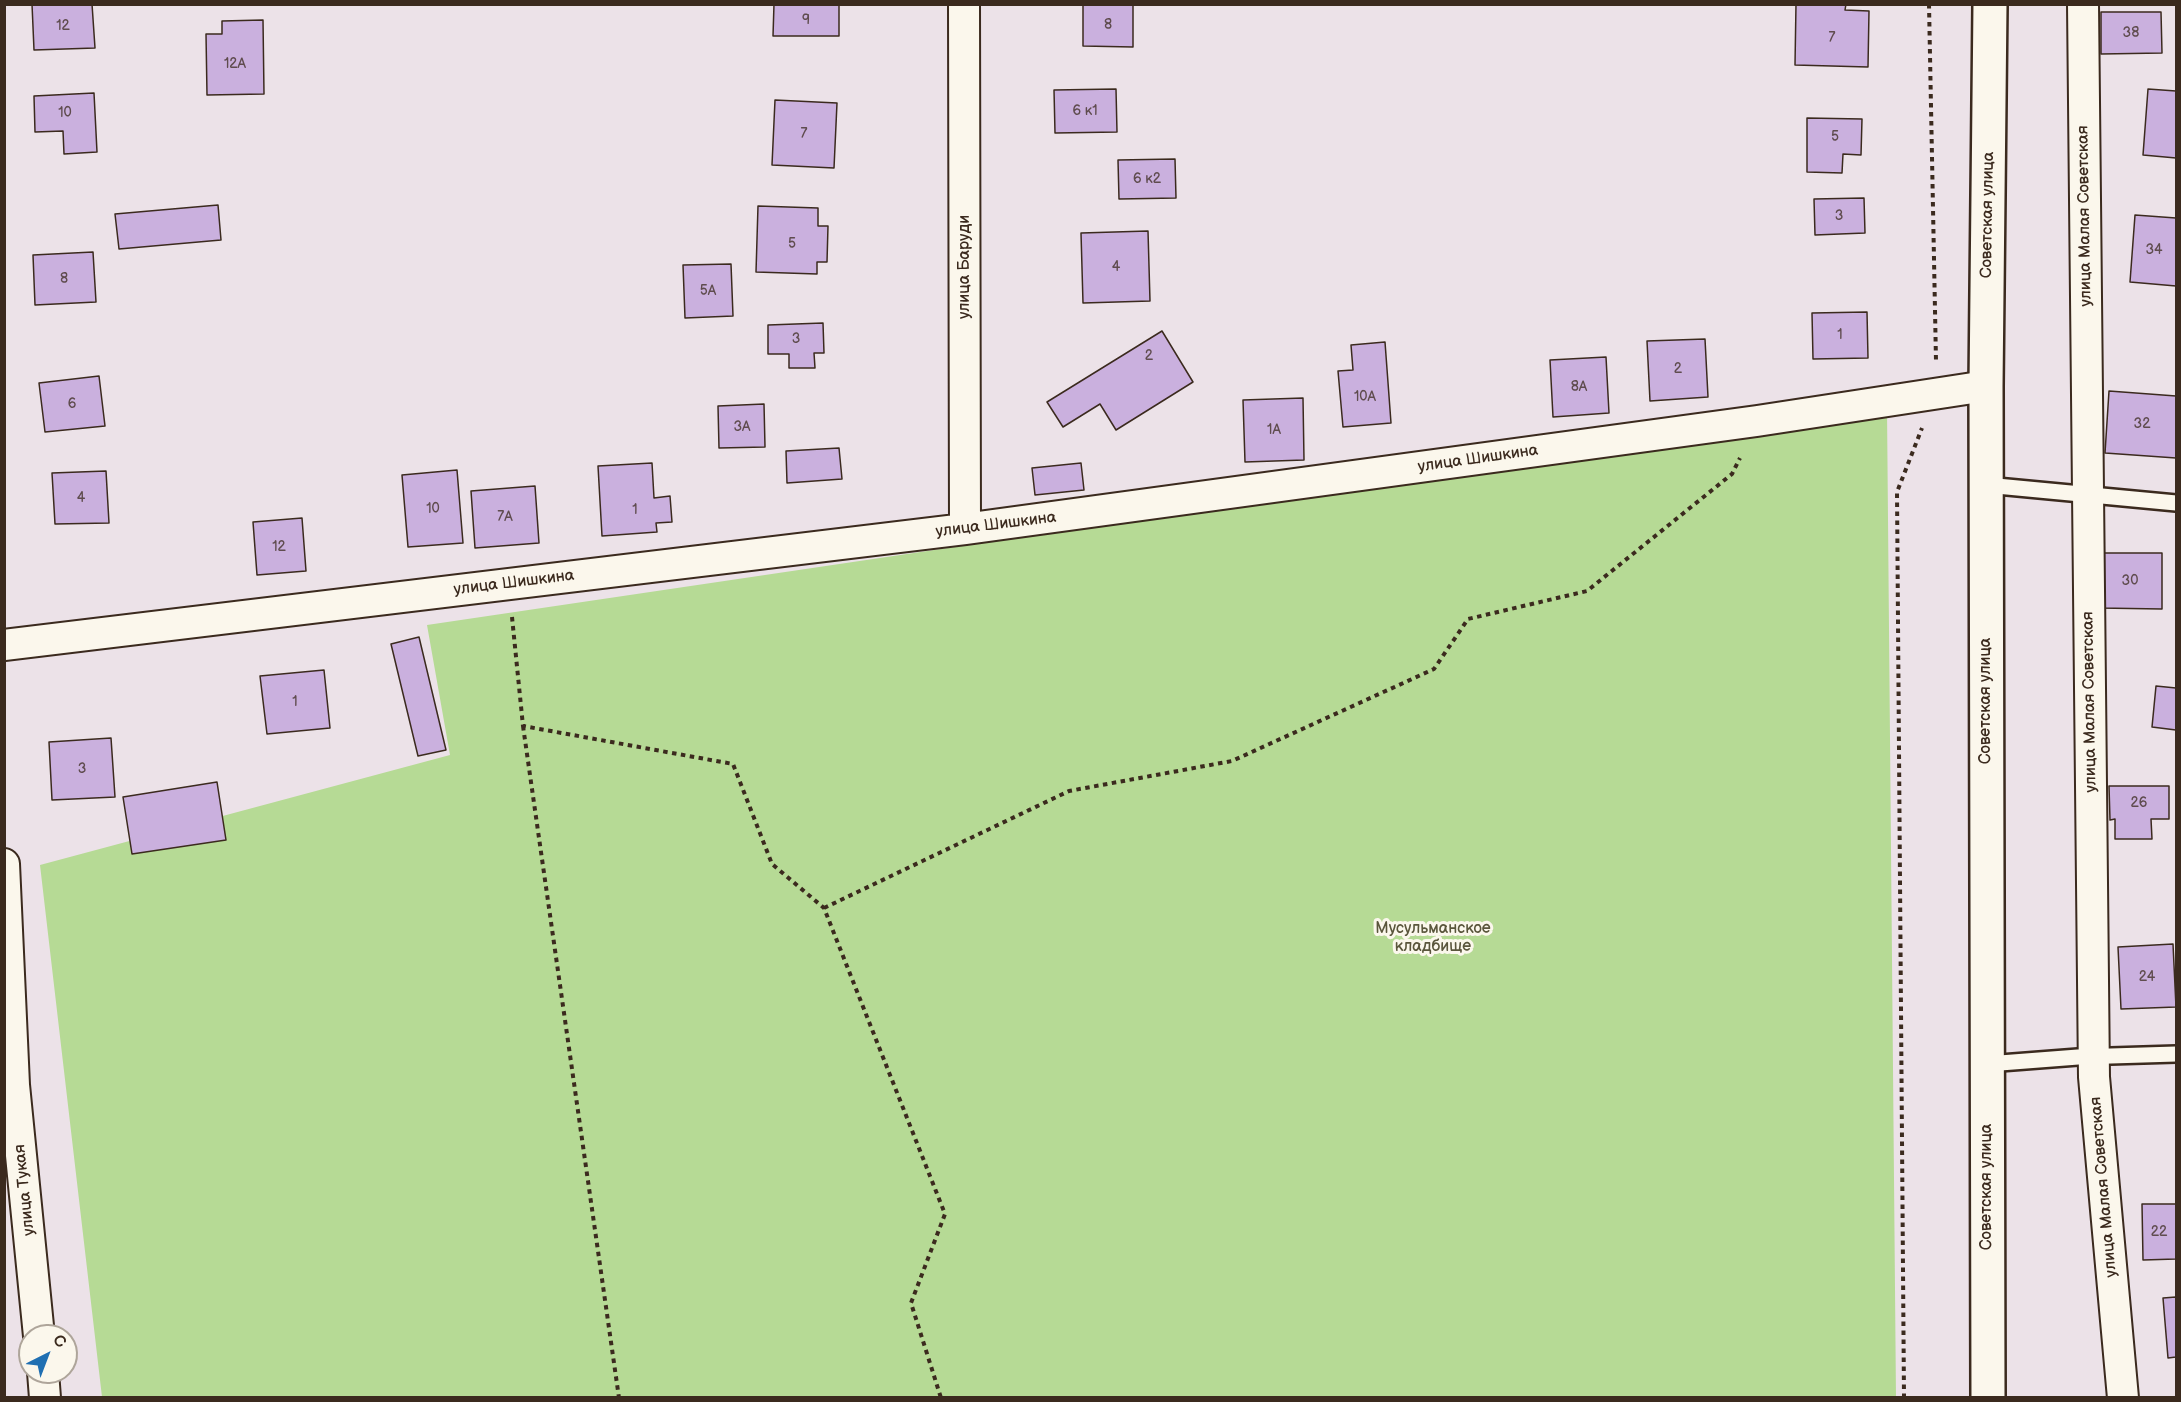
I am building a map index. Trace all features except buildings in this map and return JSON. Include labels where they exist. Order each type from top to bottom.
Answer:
[{"type":"main road","name":"Советская улица","points":[[1988,1398],[1986,386],[1990,4]]},
{"type":"street","name":"улица Баруди","points":[[964,4],[965,529]]},
{"type":"street","name":"улица Малая Советская","points":[[2083,4],[2094,1077],[2122,1398]]},
{"type":"street","name":"улица Шишкина","points":[[4,645],[965,529],[1757,421],[1986,386]]},
{"type":"street","name":"улица Тукая","points":[[4,864],[9,1086],[38,1324]]},
{"type":"lane","points":[[1986,485],[2176,502]]},
{"type":"lane","points":[[1987,1064],[2094,1056],[2176,1054]]},
{"type":"path","points":[[1904,1398],[1897,492],[1936,394],[1929,4]]},
{"type":"path","points":[[824,908],[1069,791],[1232,761],[1434,669],[1467,619],[1587,591],[1732,474],[1757,421]]},
{"type":"path","points":[[509,583],[523,726],[619,1398]]},
{"type":"path","points":[[523,726],[733,764],[772,864],[824,908],[945,1214],[911,1303],[941,1398]]},
{"type":"green space","name":"Мусульманское кладбище","points":[[1887,409],[1896,1397],[102,1397],[40,865],[450,755],[427,625]]}]
